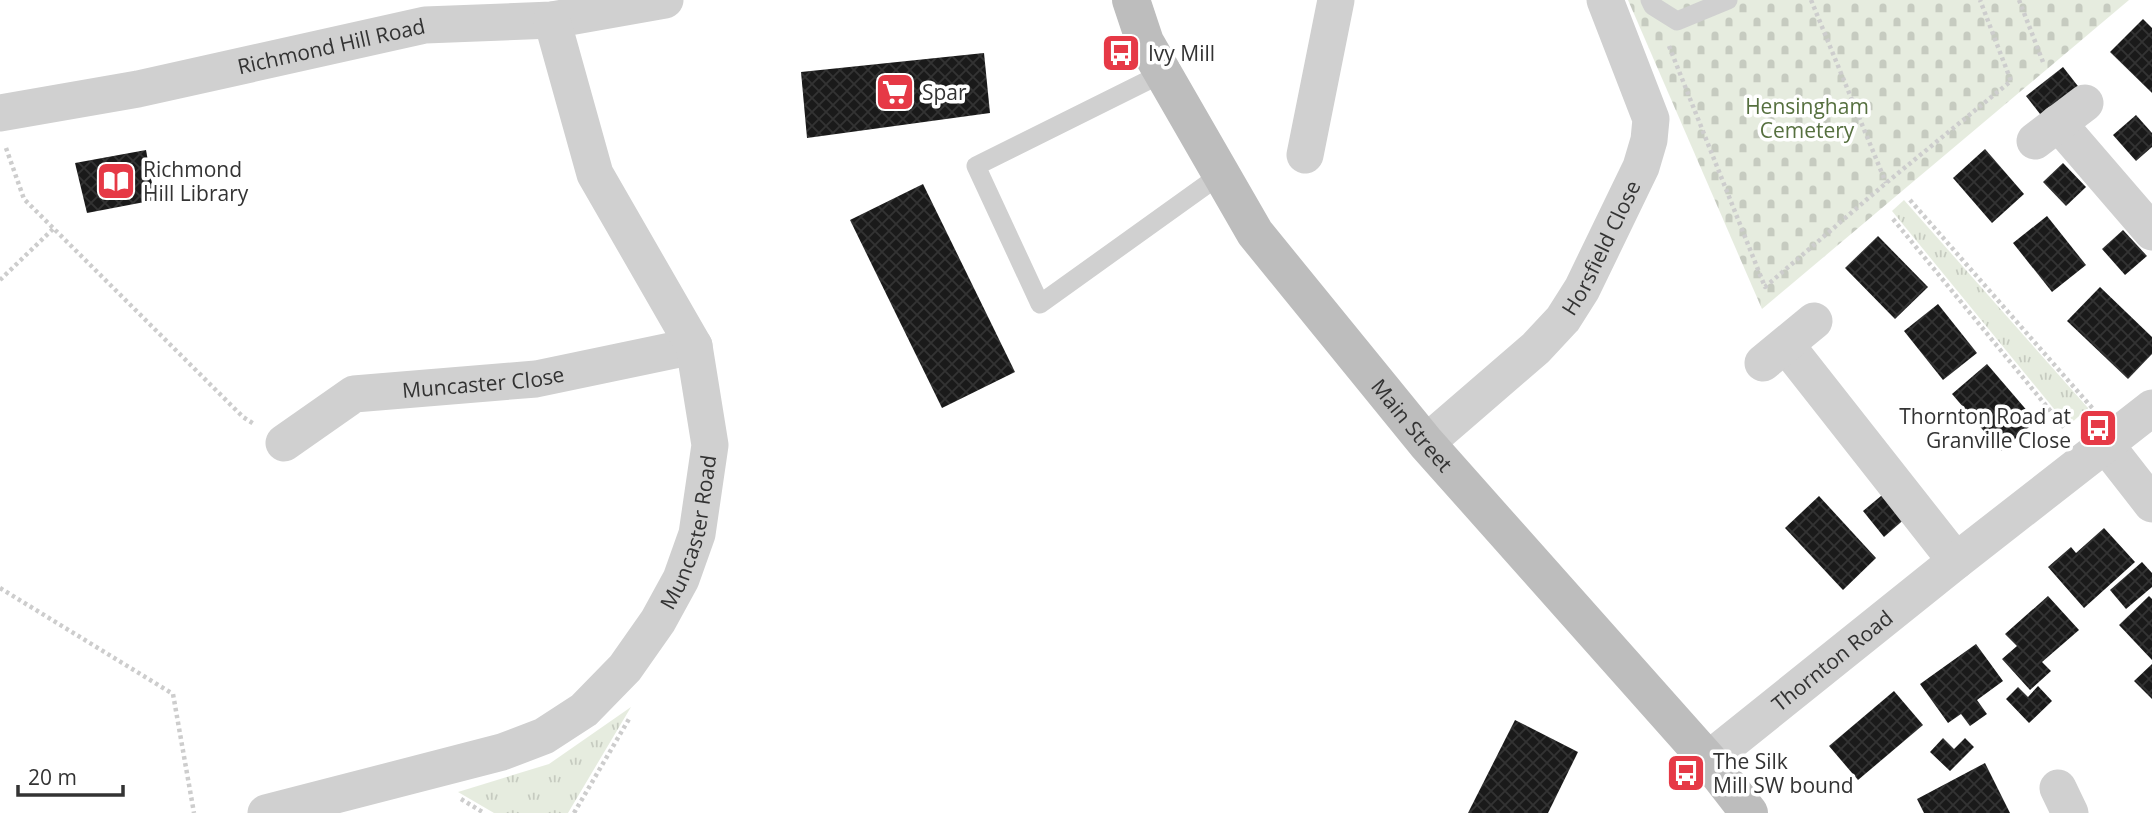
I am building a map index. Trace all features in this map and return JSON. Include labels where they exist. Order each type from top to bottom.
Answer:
[{"type":"main road","name":"Main Street","points":[[1131,0],[1145,42],[1255,233],[1426,443],[1707,760],[1749,813]]},
{"type":"street","name":"Richmond Hill Road","points":[[2,127],[138,89],[425,25],[552,19],[665,0]]},
{"type":"street","points":[[1304,155],[1336,0]]},
{"type":"street","name":"Horsfield Close","points":[[1426,443],[1536,348],[1563,319],[1582,289],[1641,167],[1649,140],[1651,119],[1605,0]]},
{"type":"street","name":"Muncaster Road","points":[[266,813],[490,755],[544,736],[584,710],[625,668],[658,621],[681,579],[697,534],[710,445],[694,346],[595,174],[552,19]]},
{"type":"street","points":[[2059,122],[2152,232]]},
{"type":"street","points":[[1814,321],[1774,354],[1956,561]]},
{"type":"street","name":"Muncaster Close","points":[[284,443],[354,394],[536,379],[694,346]]},
{"type":"street","name":"Thornton Road","points":[[1707,760],[2152,408]]},
{"type":"street","points":[[2104,446],[2152,504]]},
{"type":"lane","points":[[1651,3],[1677,21],[1728,0]]},
{"type":"lane","points":[[1163,74],[976,166],[1040,304],[1220,176]]},
{"type":"path","points":[[1811,0],[1886,183]]},
{"type":"path","points":[[1651,3],[1765,287],[2011,81],[1980,0]]},
{"type":"path","points":[[2019,0],[2043,62]]},
{"type":"path","points":[[2,127],[24,199],[243,417],[284,443]]},
{"type":"path","points":[[1910,200],[2104,446]]},
{"type":"path","points":[[1893,219],[2104,446]]},
{"type":"path","points":[[0,280],[53,229]]},
{"type":"path","points":[[0,588],[173,694],[194,813]]},
{"type":"path","points":[[574,813],[639,701],[625,668]]},
{"type":"green space","name":"Hensingham Cemetery","points":[[1628,0],[2129,0],[1762,309]]},
{"type":"green space","points":[[1904,200],[2088,408],[2068,426],[1892,211]]},
{"type":"green space","points":[[631,707],[568,813],[494,813],[458,792],[549,764]]},
{"type":"building","points":[[2143,19],[2152,28],[2152,93],[2110,52]]},
{"type":"building","name":"Spar","points":[[984,53],[990,113],[807,138],[801,72]]},
{"type":"building","points":[[2063,67],[2081,90],[2044,119],[2026,96]]},
{"type":"building","points":[[2136,115],[2152,133],[2152,147],[2136,161],[2113,135]]},
{"type":"building","points":[[1985,149],[2024,194],[1992,223],[1953,178]]},
{"type":"building","name":"Richmond Hill Library","points":[[146,150],[155,200],[87,213],[75,163]]},
{"type":"building","points":[[2063,163],[2086,187],[2066,206],[2043,182]]},
{"type":"building","points":[[923,184],[1015,372],[942,408],[850,220]]},
{"type":"building","points":[[2047,216],[2086,265],[2052,292],[2013,243]]},
{"type":"building","points":[[2123,230],[2147,256],[2125,275],[2102,249]]},
{"type":"building","points":[[1878,236],[1928,287],[1895,319],[1845,268]]},
{"type":"building","points":[[2100,287],[2152,337],[2152,354],[2128,379],[2067,321]]},
{"type":"building","points":[[1938,304],[1977,353],[1943,380],[1904,331]]},
{"type":"building","points":[[1987,364],[2036,421],[2001,451],[1952,394]]},
{"type":"building","points":[[1887,491],[1908,516],[1884,537],[1863,511]]},
{"type":"building","points":[[1819,496],[1876,558],[1843,590],[1785,528]]},
{"type":"building","points":[[2104,528],[2135,562],[2084,608],[2048,567],[2071,547],[2076,553]]},
{"type":"building","points":[[2142,562],[2152,573],[2152,587],[2126,609],[2110,590]]},
{"type":"building","points":[[2048,596],[2079,630],[2042,662],[2051,671],[2030,690],[2002,659],[2017,646],[2005,634]]},
{"type":"building","points":[[2149,596],[2152,599],[2152,660],[2119,625]]},
{"type":"building","points":[[1976,644],[2003,681],[1977,700],[1987,714],[1970,726],[1961,714],[1948,723],[1920,684]]},
{"type":"building","points":[[2152,664],[2152,699],[2134,681]]},
{"type":"building","points":[[2038,686],[2052,701],[2029,723],[2006,699],[2018,687],[2028,697]]},
{"type":"building","points":[[1894,691],[1923,725],[1858,780],[1829,746]]},
{"type":"building","points":[[1515,720],[1578,752],[1548,813],[1468,813]]},
{"type":"building","points":[[1943,738],[1954,749],[1965,738],[1974,747],[1950,771],[1930,752]]},
{"type":"building","points":[[1985,763],[2010,813],[1924,813],[1917,799]]},
{"type":"place","name":"Ivy Mill","points":[[1121,53]]},
{"type":"place","name":"Spar","points":[[895,92]]},
{"type":"place","name":"Richmond Hill Library","points":[[116,181]]},
{"type":"place","name":"Thornton Road at Granville Close","points":[[2098,428]]},
{"type":"place","name":"The Silk Mill SW bound","points":[[1686,773]]}]
